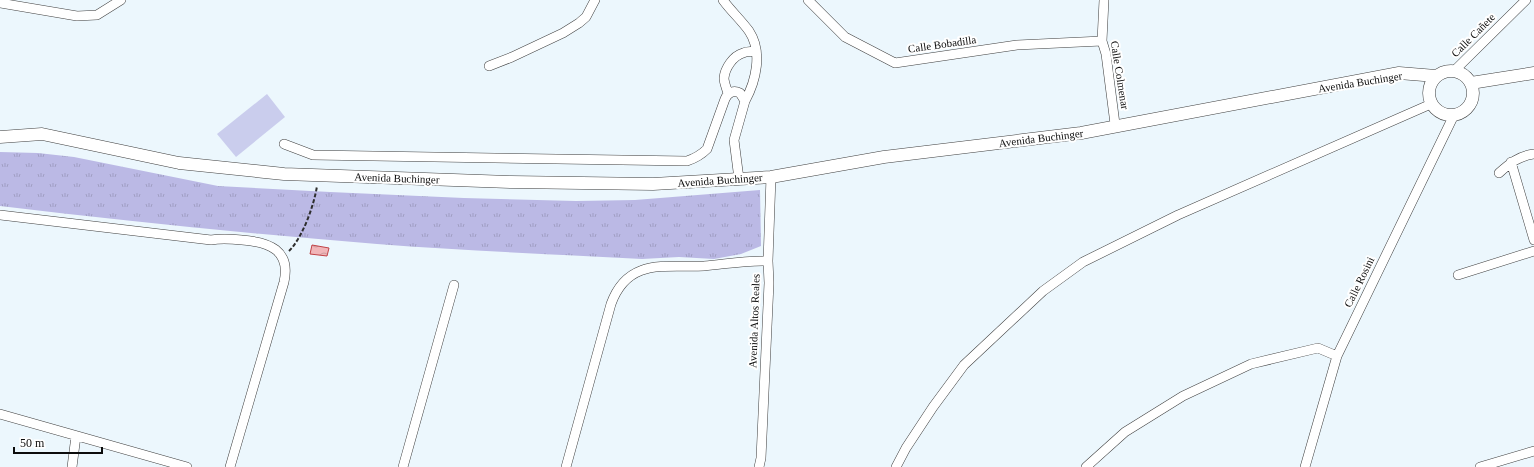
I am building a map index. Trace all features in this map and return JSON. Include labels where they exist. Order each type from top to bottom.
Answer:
[{"type":"street","points":[[0,3],[77,16],[97,15],[121,0]]},
{"type":"street","points":[[488,66],[512,57],[563,33],[586,17],[595,0]]},
{"type":"street","points":[[723,0],[750,32],[756,51],[757,70],[753,85],[745,101],[734,140],[739,178]]},
{"type":"street","name":"Calle Bobadilla","points":[[808,0],[845,37],[895,63],[1017,45],[1102,41]]},
{"type":"street","name":"Calle Colmenar","points":[[1104,0],[1102,41],[1106,54],[1115,124],[1121,126]]},
{"type":"street","name":"Calle Cañete","points":[[1454,70],[1526,0]]},
{"type":"street","points":[[728,94],[724,77],[730,63],[733,59],[743,53],[756,51]]},
{"type":"street","points":[[1448,70],[1454,70],[1464,75],[1471,83],[1472,100],[1465,110],[1454,115],[1438,112],[1431,104],[1428,90],[1436,76],[1448,70]]},
{"type":"street","points":[[1471,83],[1534,73]]},
{"type":"street","name":"Avenida Buchinger","points":[[0,137],[42,134],[179,163],[284,174],[510,182],[637,184],[771,177],[884,157],[1081,133],[1399,74],[1436,76]]},
{"type":"street","points":[[284,144],[313,155],[687,161],[702,155],[707,149],[728,94],[734,91],[740,93],[745,101]]},
{"type":"street","points":[[896,467],[906,448],[933,407],[964,365],[1043,291],[1083,262],[1178,215],[1431,104]]},
{"type":"street","name":"Calle Rosini","points":[[1305,467],[1336,356],[1454,115]]},
{"type":"street","points":[[1499,172],[1511,162],[1523,156],[1534,154]]},
{"type":"street","points":[[1511,162],[1534,240]]},
{"type":"street","name":"Avenida Altos Reales","points":[[759,467],[769,283],[768,261],[771,177]]},
{"type":"street","points":[[0,215],[211,240],[221,238],[260,241],[275,248],[282,256],[287,272],[230,467]]},
{"type":"street","points":[[1458,275],[1534,251]]},
{"type":"street","points":[[566,467],[611,304],[615,294],[622,284],[633,275],[646,269],[658,266],[701,266],[727,264],[749,260],[768,261]]},
{"type":"street","points":[[403,467],[454,286]]},
{"type":"street","points":[[1086,467],[1125,432],[1183,396],[1251,364],[1318,348],[1336,356]]},
{"type":"street","points":[[0,414],[186,467]]},
{"type":"street","points":[[72,467],[76,436]]},
{"type":"street","points":[[1480,467],[1534,450]]},
{"type":"path","points":[[282,256],[291,249],[299,239],[316,196],[319,175]]},
{"type":"green space","points":[[0,152],[38,153],[74,157],[218,186],[330,192],[576,201],[635,200],[760,190],[761,246],[741,254],[714,259],[679,257],[642,259],[410,246],[283,236],[0,206]]},
{"type":"shaded area","points":[[267,94],[285,117],[236,157],[217,134]]},
{"type":"water","points":[[312,245],[329,248],[327,256],[310,254]]}]
